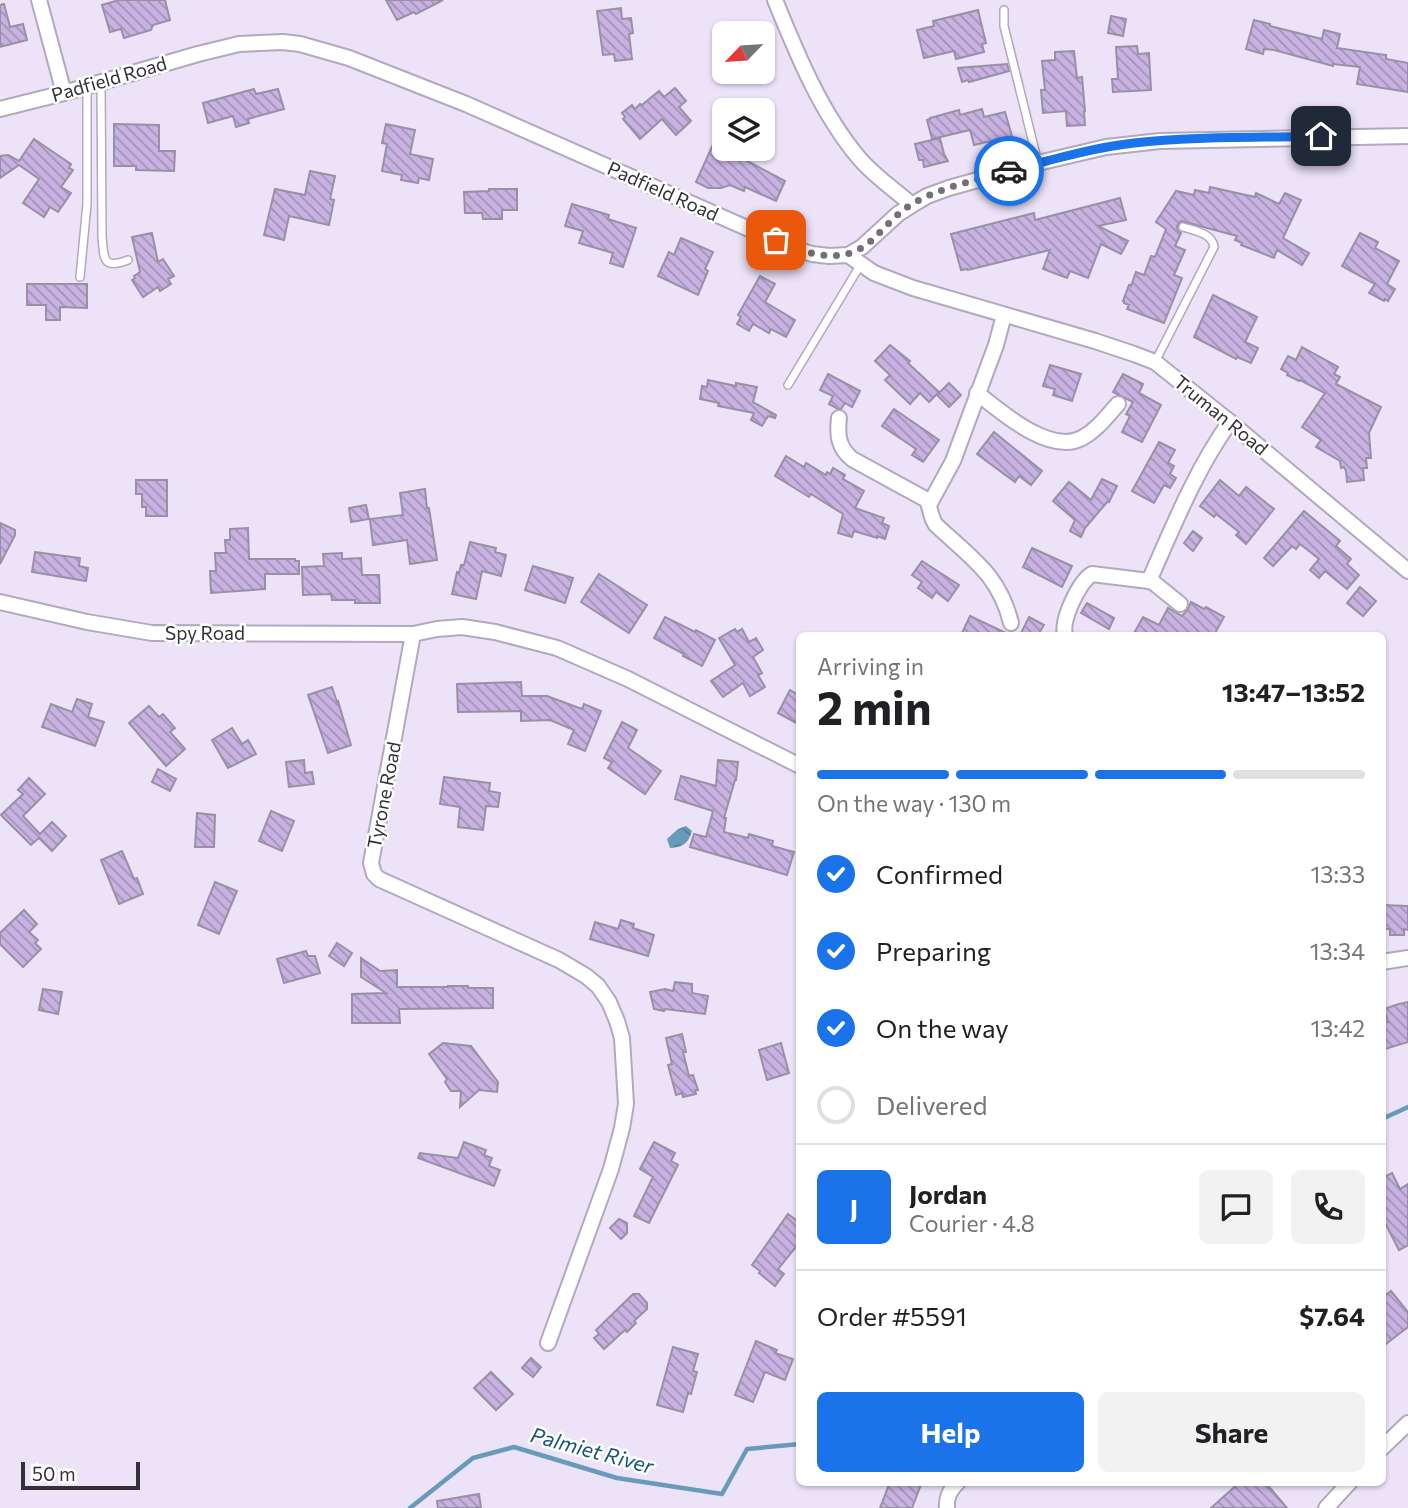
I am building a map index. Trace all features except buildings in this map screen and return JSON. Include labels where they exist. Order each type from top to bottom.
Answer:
[{"type":"street","points":[[39,0],[64,93]]},
{"type":"street","points":[[775,0],[834,125],[870,170],[912,205]]},
{"type":"street","name":"Padfield Road","points":[[0,109],[239,44],[300,44],[349,58],[466,104],[792,248],[812,254],[848,255]]},
{"type":"street","points":[[848,255],[871,241],[912,205],[949,188],[1106,147],[1160,141],[1408,136]]},
{"type":"street","name":"Truman Road","points":[[848,255],[874,273],[913,288],[1108,345],[1155,362],[1408,571]]},
{"type":"street","points":[[929,505],[953,461],[996,345],[1004,315]]},
{"type":"street","points":[[977,393],[1013,421],[1042,436],[1061,442],[1073,442],[1094,430],[1118,404]]},
{"type":"street","points":[[839,418],[838,440],[845,453],[922,497],[929,505],[936,525],[981,564],[1002,597],[1011,623]]},
{"type":"street","points":[[1149,581],[1174,524],[1216,442],[1230,422]]},
{"type":"street","points":[[1065,632],[1071,606],[1084,579],[1089,575],[1149,581],[1180,604]]},
{"type":"street","name":"Spy Road","points":[[0,602],[87,622],[152,633],[414,634]]},
{"type":"street","points":[[414,634],[462,627],[495,632],[557,648],[628,678],[796,764]]},
{"type":"street","name":"Tyrone Road","points":[[414,634],[372,863],[374,874],[379,879],[559,960],[586,976],[598,986],[609,1002],[622,1038],[626,1104],[622,1128],[611,1169],[548,1343]]},
{"type":"street","points":[[1386,961],[1408,958]]},
{"type":"street","points":[[1386,1444],[1408,1423]]},
{"type":"street","points":[[947,1508],[947,1498],[953,1486]]},
{"type":"street","points":[[1326,1508],[1346,1486]]},
{"type":"lane","points":[[1004,10],[1004,26],[1038,163]]},
{"type":"lane","points":[[94,84],[103,253],[110,264],[116,265],[128,260]]},
{"type":"lane","points":[[80,278],[94,84]]},
{"type":"lane","points":[[1155,362],[1214,244],[1210,238],[1183,227]]},
{"type":"lane","points":[[788,385],[861,264]]},
{"type":"water","points":[[686,826],[692,831],[687,842],[682,846],[670,848],[667,839]]},
{"type":"waterway","name":"Palmiet River","points":[[1386,1117],[1408,1107]]},
{"type":"waterway","name":"Palmiet River","points":[[410,1508],[473,1458],[514,1447],[617,1478],[722,1494],[747,1449],[796,1444]]},
{"type":"way so far","points":[[776,240],[812,254],[838,257],[848,255],[871,241],[912,205],[949,188],[1009,171]]},
{"type":"route","points":[[1009,171],[1133,143],[1321,136]]}]
